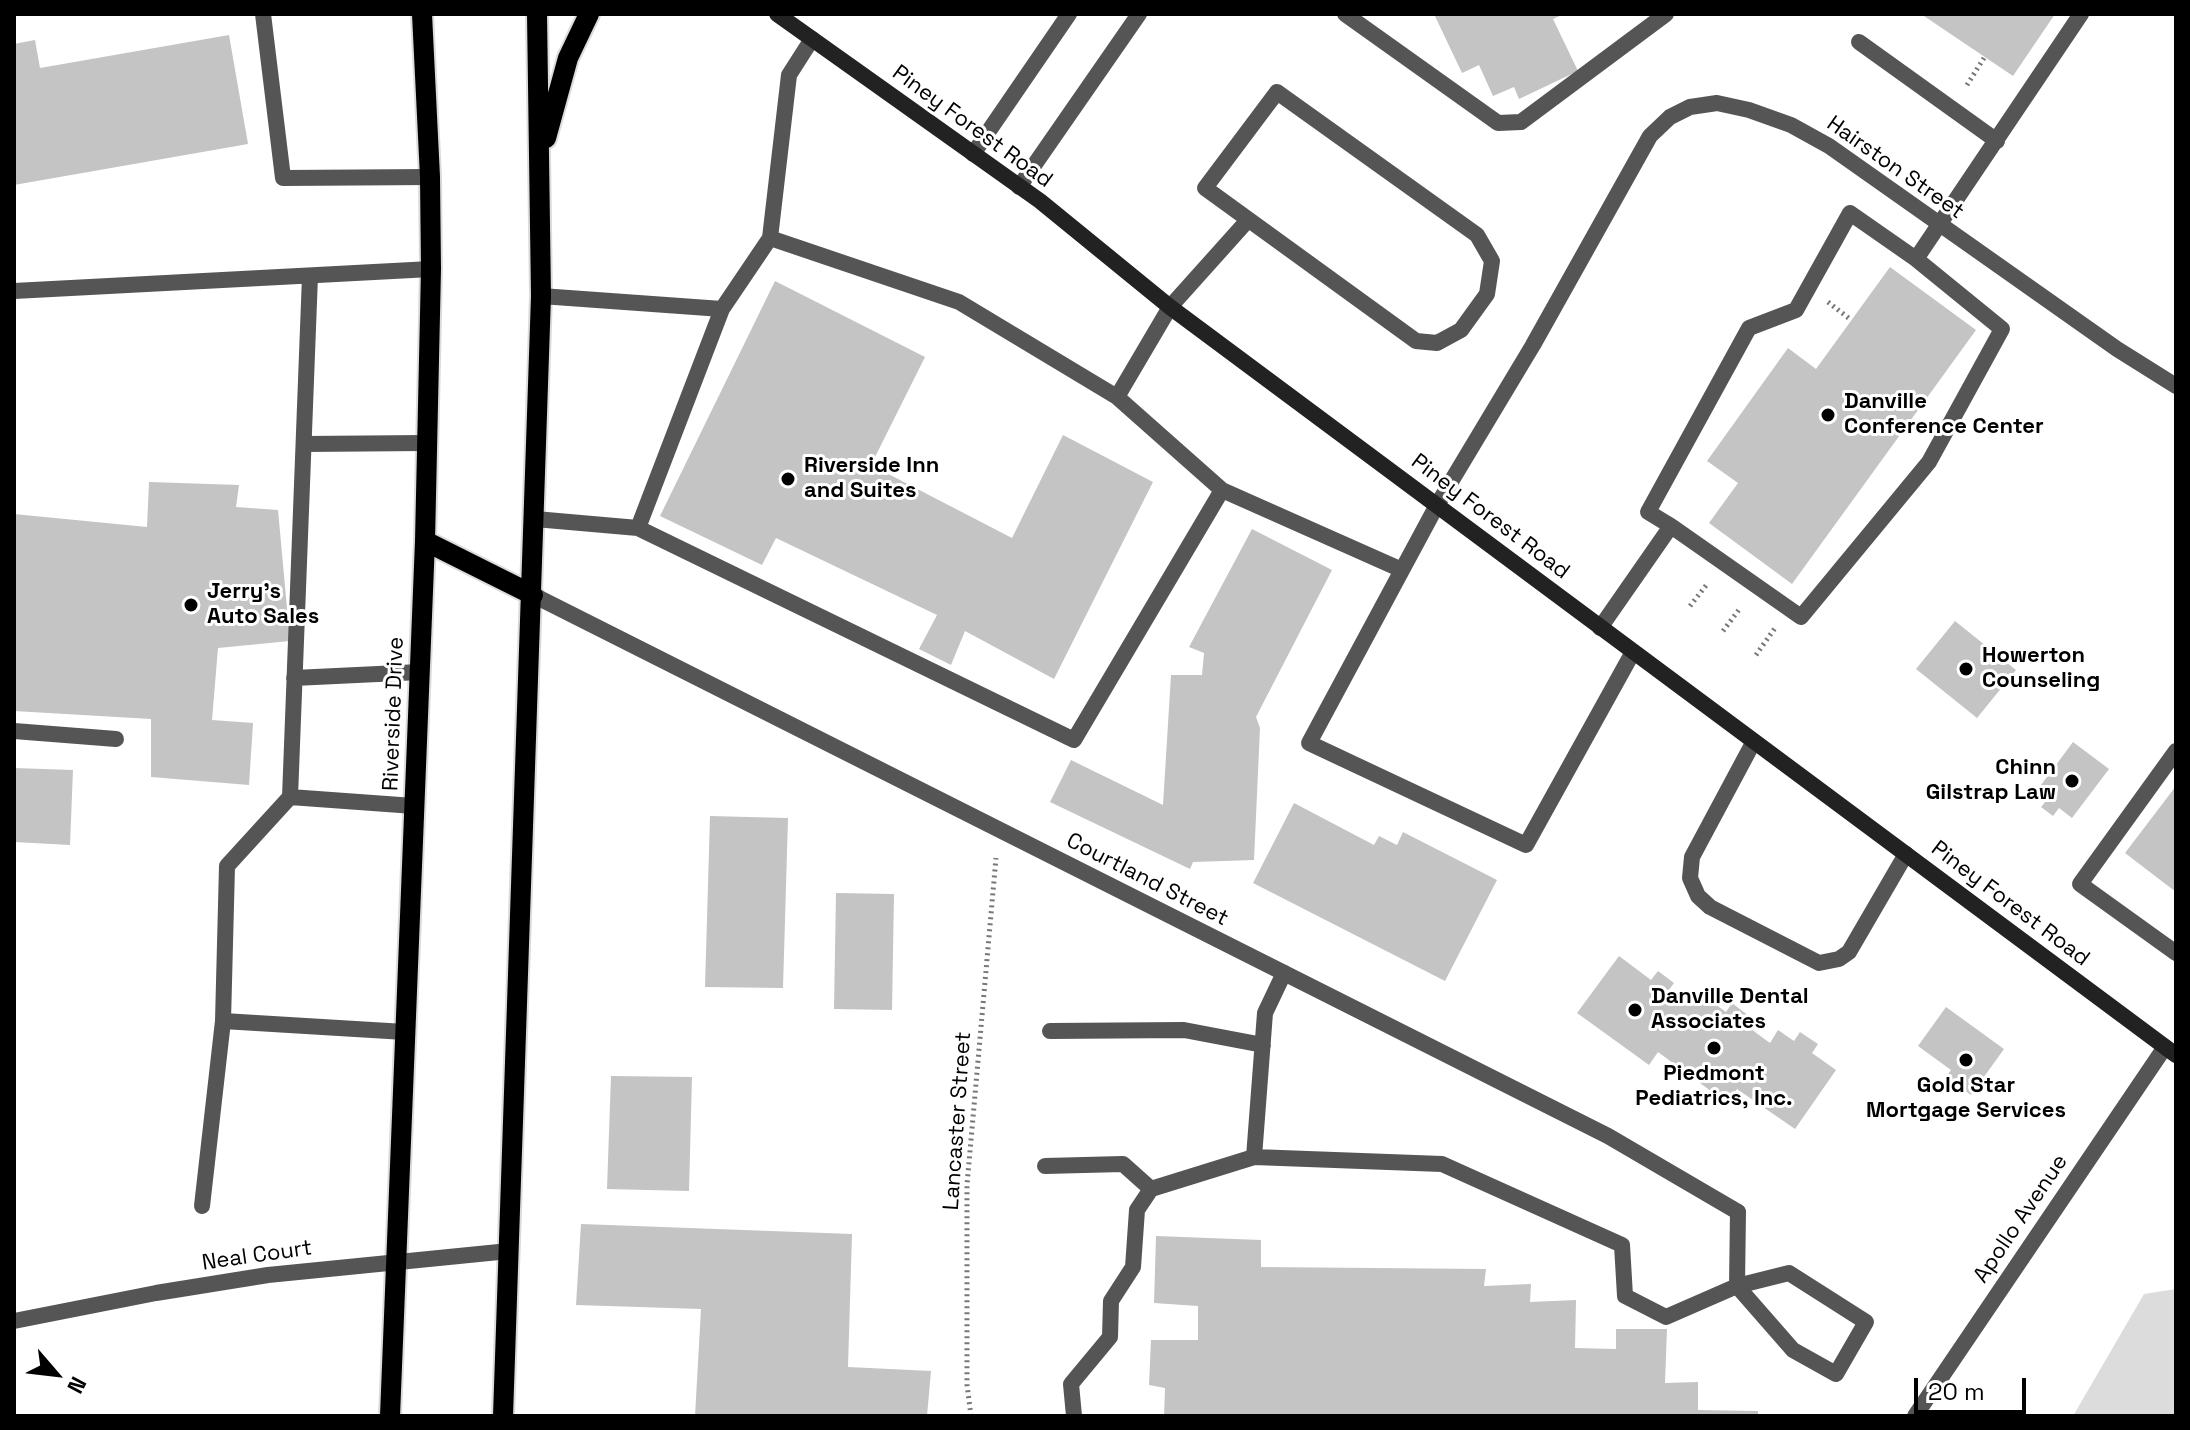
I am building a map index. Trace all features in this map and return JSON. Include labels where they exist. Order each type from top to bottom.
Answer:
[{"type":"main road","name":"Riverside Drive","points":[[390,1416],[425,541],[431,269],[422,14]]},
{"type":"main road","points":[[503,1416],[541,296],[537,14]]},
{"type":"main road","points":[[539,165],[568,58],[589,14]]},
{"type":"main road","name":"Piney Forest Road","points":[[777,14],[1019,187],[1170,307],[2170,1051]]},
{"type":"main road","points":[[425,541],[533,595]]},
{"type":"street","points":[[263,14],[283,178],[430,177]]},
{"type":"street","points":[[973,154],[1069,14]]},
{"type":"street","points":[[1019,187],[1139,14]]},
{"type":"street","points":[[1345,14],[1498,123],[1521,122],[1666,14]]},
{"type":"street","points":[[1916,259],[2081,14]]},
{"type":"street","points":[[638,528],[722,309],[770,238],[789,75],[812,39]]},
{"type":"street","points":[[1859,42],[1997,141]]},
{"type":"street","points":[[1277,92],[1477,235],[1492,261],[1487,294],[1461,330],[1437,343],[1416,341],[1248,220],[1205,188],[1277,92]]},
{"type":"street","name":"Hairston Street","points":[[1633,652],[1526,845],[1309,743],[1437,505],[1533,345],[1650,136],[1670,117],[1690,107],[1717,103],[1749,110],[1791,125],[1829,146],[2117,349],[2176,386]]},
{"type":"street","points":[[1850,213],[1916,259],[2002,329],[1929,462],[1801,617],[1671,526],[1648,512],[1749,328],[1796,310],[1850,213]]},
{"type":"street","points":[[1117,397],[1170,307],[1248,220]]},
{"type":"street","points":[[770,238],[959,302],[1117,397],[1222,490],[1402,570]]},
{"type":"street","points":[[14,291],[431,269]]},
{"type":"street","points":[[202,1206],[223,1021],[227,866],[290,797],[310,276]]},
{"type":"street","points":[[541,296],[722,309]]},
{"type":"street","points":[[304,444],[425,443]]},
{"type":"street","points":[[535,519],[638,528],[1074,740],[1222,490]]},
{"type":"street","points":[[1600,628],[1671,526]]},
{"type":"street","name":"Courtland Street","points":[[533,595],[1608,1136],[1738,1212],[1737,1286]]},
{"type":"street","points":[[294,678],[420,672]]},
{"type":"street","points":[[14,731],[116,739]]},
{"type":"street","points":[[1753,743],[1692,857],[1690,878],[1698,896],[1710,907],[1819,963],[1839,959],[1849,952],[1906,854]]},
{"type":"street","points":[[2176,751],[2080,884],[2176,953]]},
{"type":"street","points":[[290,797],[414,806]]},
{"type":"street","points":[[1254,1157],[1265,1013],[1284,973]]},
{"type":"street","points":[[223,1021],[405,1032]]},
{"type":"street","points":[[1050,1031],[1184,1030],[1263,1045]]},
{"type":"street","name":"Apollo Avenue","points":[[1915,1416],[2170,1051]]},
{"type":"street","points":[[1074,1416],[1071,1384],[1110,1337],[1111,1301],[1133,1267],[1137,1210],[1151,1189],[1254,1157],[1442,1164],[1622,1245],[1625,1296],[1666,1317],[1737,1286],[1789,1273],[1866,1322],[1836,1374],[1793,1350],[1737,1286]]},
{"type":"street","points":[[1045,1166],[1123,1164],[1151,1189]]},
{"type":"street","name":"Neal Court","points":[[14,1321],[268,1275],[509,1251]]},
{"type":"path","points":[[1967,85],[1984,58]]},
{"type":"path","points":[[1827,301],[1851,320]]},
{"type":"path","points":[[1690,606],[1711,579]]},
{"type":"path","points":[[1723,631],[1744,603]]},
{"type":"path","points":[[1756,655],[1776,628]]},
{"type":"path","name":"Lancaster Street","points":[[971,1416],[967,1385],[967,1185],[998,829]]},
{"type":"shaded area","points":[[2176,1289],[2176,1416],[2073,1416],[2144,1294]]},
{"type":"building","points":[[1434,14],[1564,14],[1553,19],[1578,71],[1519,99],[1514,87],[1493,96],[1479,65],[1462,73]]},
{"type":"building","points":[[1921,14],[2055,14],[2013,76]]},
{"type":"building","points":[[229,35],[248,144],[14,185],[14,44],[35,40],[40,68]]},
{"type":"building","name":"Danville Conference Center","points":[[1890,267],[1976,330],[1792,584],[1709,523],[1738,483],[1707,461],[1788,348],[1816,369]]},
{"type":"building","name":"Riverside Inn and Suites","points":[[775,281],[925,357],[871,465],[1012,538],[1063,435],[1153,482],[1054,679],[965,631],[951,665],[919,649],[937,615],[776,538],[762,565],[660,516]]},
{"type":"building","points":[[149,482],[239,485],[236,507],[278,510],[290,641],[218,648],[212,720],[253,723],[249,785],[151,777],[151,719],[14,711],[14,514],[147,527]]},
{"type":"building","points":[[1252,529],[1332,570],[1256,717],[1260,728],[1254,860],[1193,862],[1190,869],[1050,802],[1071,760],[1163,805],[1171,675],[1202,675],[1204,653],[1189,647]]},
{"type":"building","name":"Howerton Counseling","points":[[1955,621],[2016,670],[1977,718],[1916,669]]},
{"type":"building","name":"Chinn Gilstrap Law","points":[[2073,742],[2109,769],[2072,818],[2059,808],[2053,816],[2041,807],[2046,801],[2035,793]]},
{"type":"building","points":[[14,768],[73,770],[70,845],[14,842]]},
{"type":"building","points":[[2176,786],[2176,892],[2125,853]]},
{"type":"building","points":[[1294,803],[1374,845],[1379,836],[1397,845],[1403,832],[1497,880],[1445,981],[1253,883]]},
{"type":"building","points":[[710,816],[788,818],[783,988],[705,987]]},
{"type":"building","points":[[836,893],[894,894],[892,1010],[834,1009]]},
{"type":"building","points":[[1619,956],[1651,980],[1658,971],[1674,983],[1669,990],[1692,1006],[1701,994],[1726,1012],[1732,1003],[1749,1016],[1744,1024],[1770,1043],[1778,1030],[1794,1041],[1800,1032],[1818,1044],[1812,1053],[1836,1070],[1795,1129],[1737,1089],[1727,1103],[1658,1052],[1649,1065],[1577,1013]]},
{"type":"building","name":"Gold Star Mortgage Services","points":[[1946,1007],[2004,1049],[1971,1095],[1946,1077],[1951,1070],[1918,1046]]},
{"type":"building","points":[[611,1076],[692,1077],[689,1191],[607,1189]]},
{"type":"building","points":[[581,1224],[852,1234],[848,1367],[931,1371],[927,1416],[695,1416],[701,1309],[576,1305]]},
{"type":"building","points":[[1156,1236],[1261,1240],[1261,1267],[1486,1269],[1484,1286],[1531,1284],[1530,1302],[1576,1300],[1575,1348],[1616,1349],[1616,1329],[1667,1329],[1665,1383],[1698,1382],[1698,1410],[1758,1411],[1758,1416],[1164,1416],[1165,1388],[1149,1385],[1151,1340],[1198,1340],[1198,1306],[1154,1303]]},
{"type":"place","name":"Danville Conference Center","points":[[1828,415]]},
{"type":"place","name":"Riverside Inn and Suites","points":[[788,479]]},
{"type":"place","name":"Jerry's Auto Sales","points":[[191,605]]},
{"type":"place","name":"Howerton Counseling","points":[[1966,669]]},
{"type":"place","name":"Chinn Gilstrap Law","points":[[2072,781]]},
{"type":"place","name":"Danville Dental Associates","points":[[1635,1010]]},
{"type":"place","name":"Piedmont Pediatrics, Inc.","points":[[1714,1048]]},
{"type":"place","name":"Gold Star Mortgage Services","points":[[1966,1060]]}]
